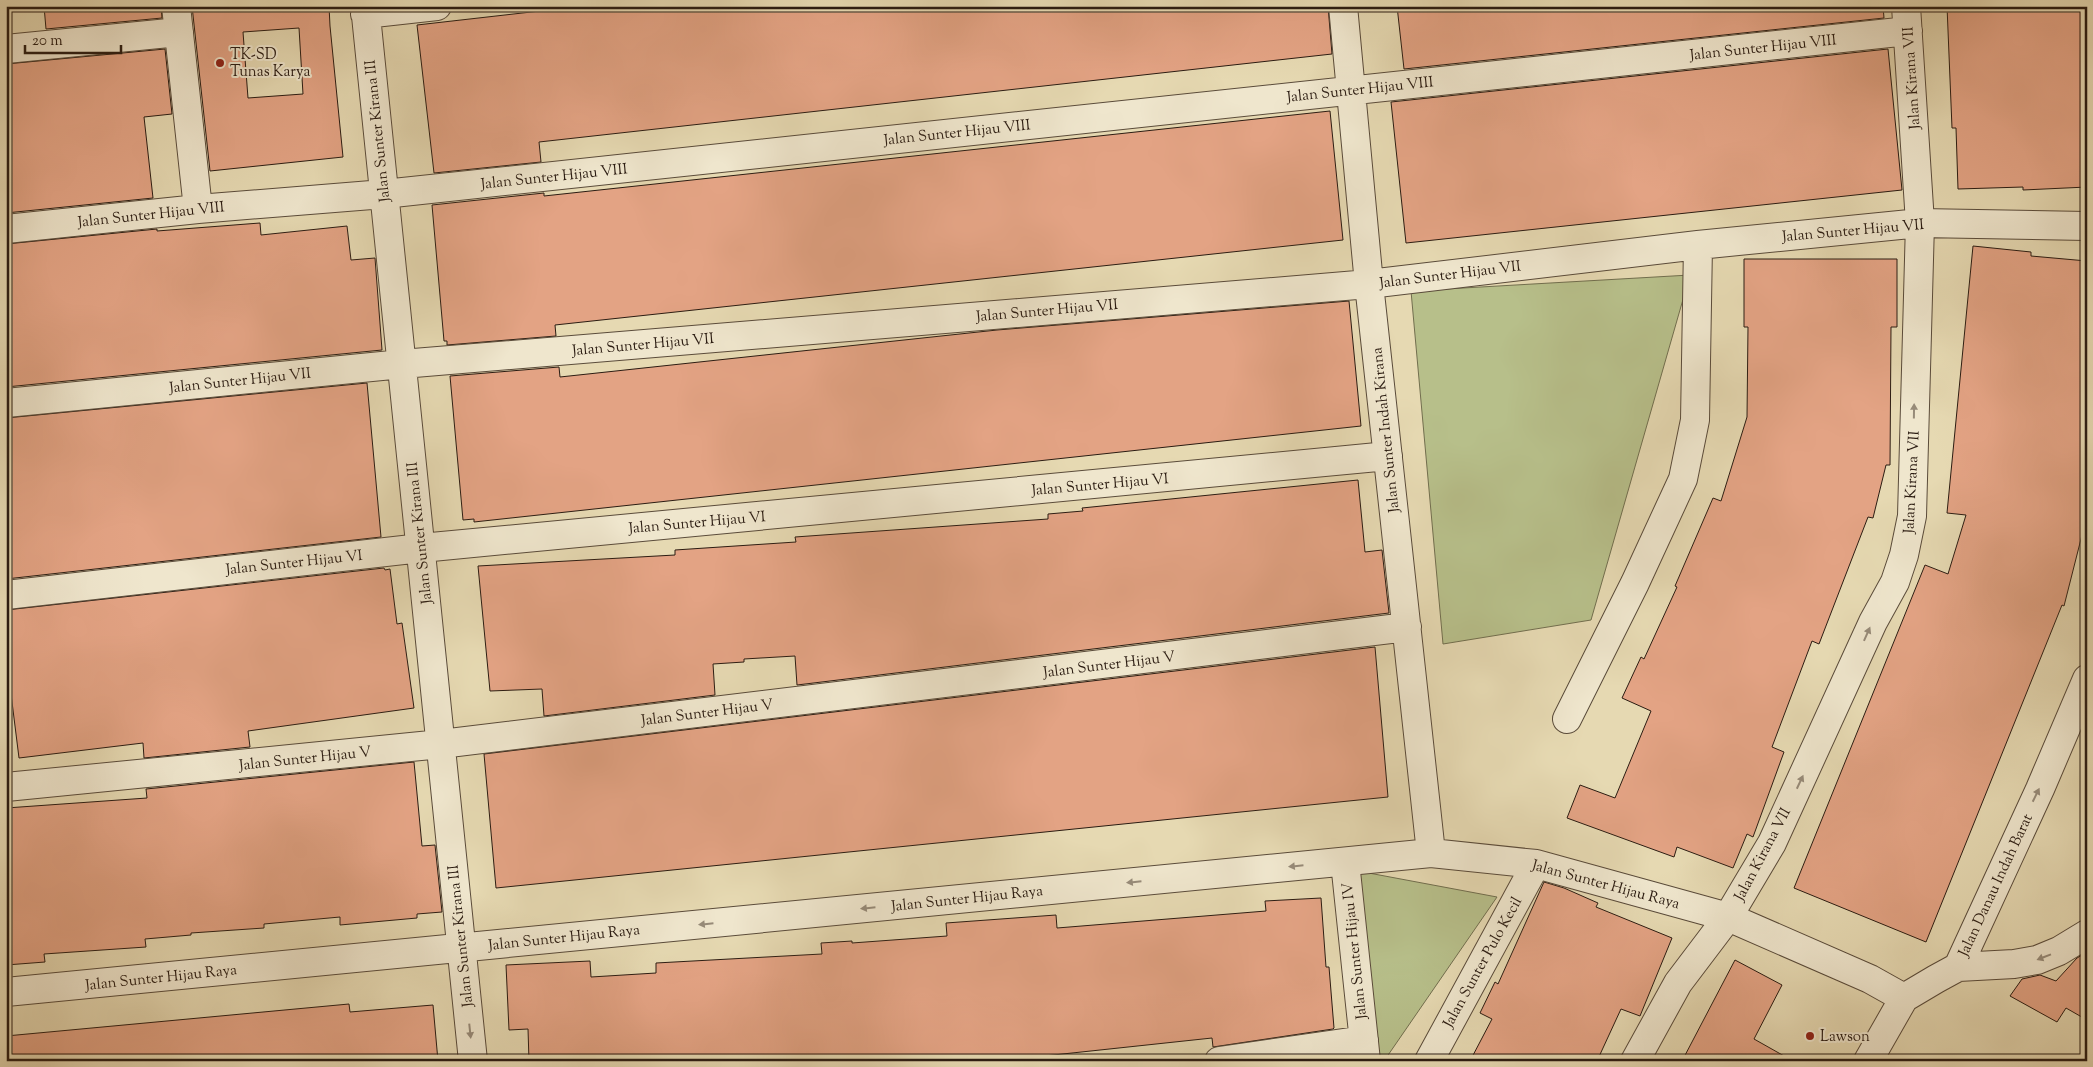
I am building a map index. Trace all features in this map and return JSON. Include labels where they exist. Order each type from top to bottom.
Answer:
[{"type":"street","points":[[365,10],[437,6]]},
{"type":"street","name":"Jalan Sunter Indah Kirana","points":[[1343,6],[1370,284],[1431,853]]},
{"type":"street","name":"Jalan Sunter Kirana III","points":[[365,10],[474,1061]]},
{"type":"street","points":[[6,49],[177,19],[198,209]]},
{"type":"street","name":"Jalan Sunter Hijau VIII","points":[[6,229],[198,209],[384,194],[1351,91],[1907,19]]},
{"type":"street","name":"Jalan Kirana VII","points":[[1635,1061],[1678,983],[1728,917],[1772,844],[1872,622],[1895,582],[1904,555],[1912,516],[1920,223],[1907,19]]},
{"type":"street","name":"Jalan Sunter Hijau VII","points":[[6,403],[402,364],[1370,284],[1698,245],[1920,223],[2087,226]]},
{"type":"street","points":[[1567,719],[1635,583],[1683,479],[1695,420],[1698,245]]},
{"type":"street","name":"Jalan Sunter Hijau VI","points":[[6,595],[421,548],[1388,456]]},
{"type":"street","name":"Jalan Sunter Hijau V","points":[[6,787],[441,744],[1407,627]]},
{"type":"street","name":"Jalan Danau Indah Barat","points":[[2087,679],[2040,789],[1958,967],[2014,964],[2037,960],[2059,951],[2087,934]]},
{"type":"street","name":"Jalan Sunter Hijau Raya","points":[[6,992],[1431,853],[1536,864],[1728,917],[1870,979],[1904,998]]},
{"type":"street","name":"Jalan Sunter Hijau IV","points":[[1219,1061],[1365,1050],[1344,862]]},
{"type":"street","name":"Jalan Sunter Pulo Kecil","points":[[1429,1061],[1536,864]]},
{"type":"street","points":[[1868,1061],[1904,998],[1958,967]]},
{"type":"green space","points":[[1690,275],[1591,620],[1443,644],[1411,291]]},
{"type":"green space","points":[[1358,871],[1497,897],[1384,1061],[1377,1061]]},
{"type":"building","points":[[44,6],[161,6],[162,18],[46,29]]},
{"type":"building","name":"TK-SD Tunas Karya","points":[[192,6],[212,6],[212,9],[243,6],[329,6],[343,157],[210,171]],"holes":[[[299,28],[303,94],[248,98],[243,32]]]},
{"type":"building","points":[[584,6],[1328,6],[1332,54],[539,142],[541,162],[434,173],[417,25]]},
{"type":"building","points":[[1397,6],[1883,6],[1884,18],[1404,69]]},
{"type":"building","points":[[1947,6],[2087,6],[2087,187],[2023,190],[2023,187],[1958,189],[1956,128],[1952,128]]},
{"type":"building","points":[[165,49],[172,114],[144,117],[153,198],[6,213],[6,64]]},
{"type":"building","points":[[1888,49],[1902,190],[1406,243],[1391,102]]},
{"type":"building","points":[[1330,111],[1343,240],[555,325],[556,336],[447,345],[447,341],[444,341],[432,205],[544,193],[544,196]]},
{"type":"building","points":[[260,223],[261,235],[347,226],[351,260],[375,258],[382,350],[6,387],[6,244],[157,229],[157,231]]},
{"type":"building","points":[[1973,246],[2031,252],[2031,256],[2087,261],[2087,532],[2083,531],[2064,606],[2062,605],[1926,942],[1794,888],[1925,565],[1948,574],[1966,515],[1947,513]]},
{"type":"building","points":[[1744,259],[1897,259],[1897,327],[1891,327],[1890,465],[1886,465],[1873,518],[1868,517],[1819,644],[1812,641],[1772,747],[1784,752],[1753,837],[1747,834],[1733,868],[1677,847],[1674,857],[1567,818],[1580,785],[1615,798],[1651,711],[1622,698],[1641,657],[1644,659],[1677,587],[1675,586],[1713,498],[1721,501],[1747,417],[1748,327],[1744,327]]},
{"type":"building","points":[[1349,301],[1361,426],[474,522],[474,519],[463,520],[450,376],[559,367],[560,377],[997,330]]},
{"type":"building","points":[[367,383],[381,537],[6,579],[6,418]]},
{"type":"building","points":[[1358,480],[1365,552],[1382,550],[1389,613],[797,685],[795,656],[744,659],[744,662],[713,664],[715,695],[544,716],[542,689],[490,691],[478,566],[675,555],[675,550],[796,542],[795,537],[1048,519],[1048,514],[1083,511],[1082,508]]},
{"type":"building","points":[[384,568],[385,570],[390,569],[397,624],[402,623],[414,708],[248,731],[250,747],[144,758],[143,743],[19,758],[6,654],[6,610]]},
{"type":"building","points":[[1375,647],[1388,797],[496,888],[484,754]]},
{"type":"building","points":[[414,762],[422,846],[435,845],[442,912],[417,914],[417,918],[340,925],[340,917],[264,924],[264,928],[191,933],[191,935],[145,939],[146,947],[44,954],[45,962],[6,965],[6,808],[147,798],[146,789]]},
{"type":"building","points":[[1544,882],[1564,888],[1598,903],[1596,907],[1672,938],[1640,1016],[1621,1009],[1597,1061],[1470,1061],[1492,1019],[1480,1013],[1495,982],[1498,984]]},
{"type":"building","points":[[1321,898],[1326,967],[1329,967],[1333,1029],[1213,1047],[1212,1038],[1044,1056],[1045,1061],[529,1061],[528,1029],[509,1030],[506,965],[590,961],[591,977],[656,973],[656,963],[822,954],[821,943],[852,941],[852,943],[947,936],[946,923],[1056,915],[1057,928],[1266,911],[1265,901]]},
{"type":"building","points":[[2087,952],[2087,1020],[2066,1008],[2057,1022],[2010,996],[2022,979],[2040,975],[2056,981],[2077,958]]},
{"type":"building","points":[[1735,960],[1782,985],[1754,1039],[1793,1061],[1682,1061]]},
{"type":"building","points":[[349,1004],[350,1012],[433,1005],[438,1061],[6,1061],[6,1036]]},
{"type":"place","name":"TK-SD Tunas Karya","points":[[220,63]]},
{"type":"place","name":"Lawson","points":[[1810,1036]]}]
